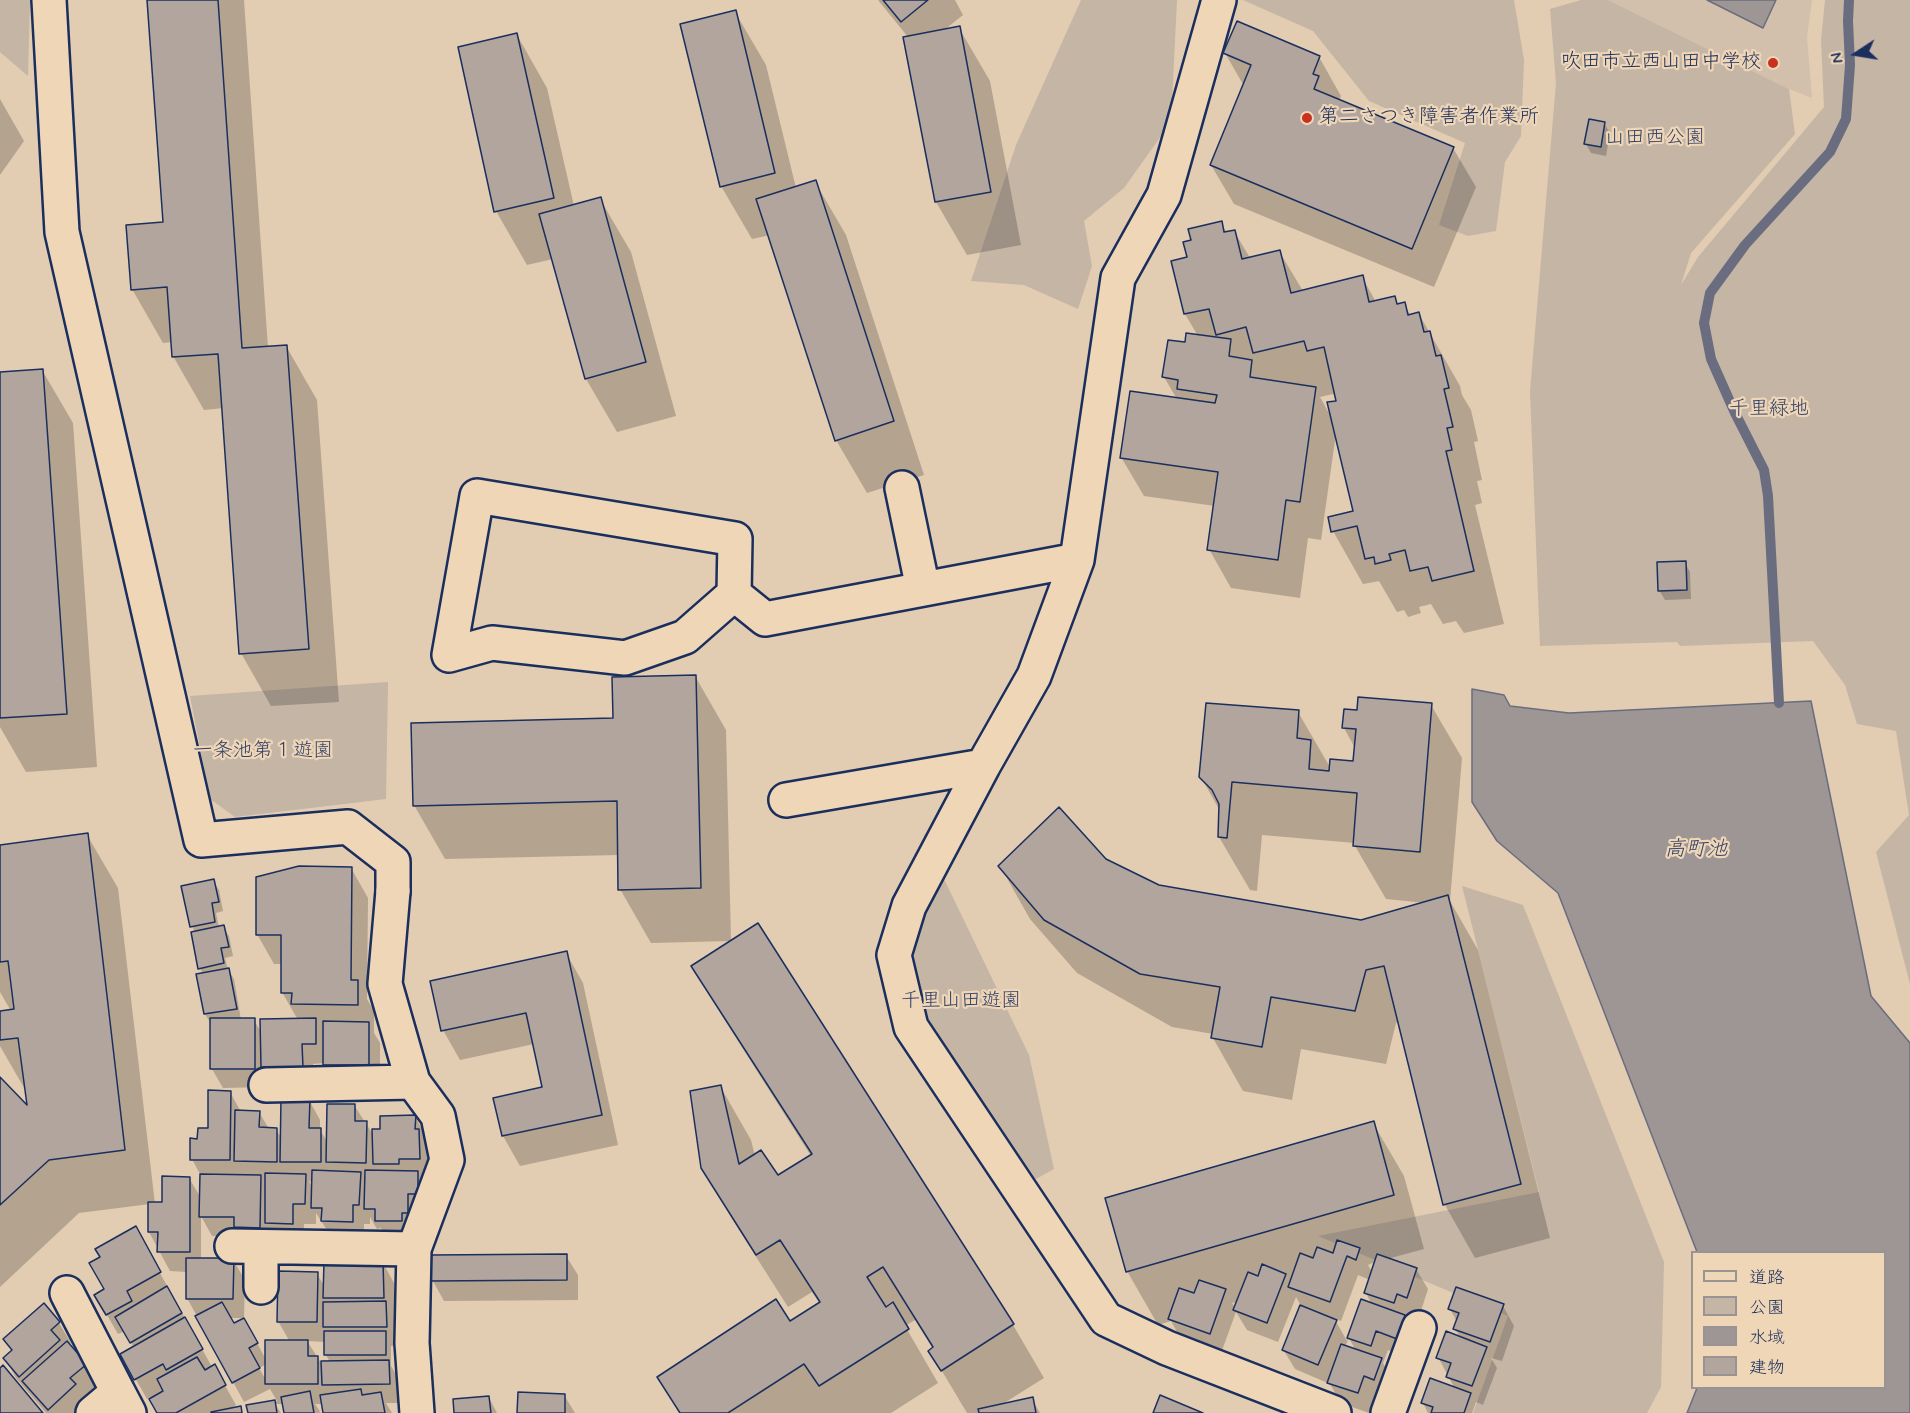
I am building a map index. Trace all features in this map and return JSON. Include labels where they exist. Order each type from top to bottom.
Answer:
[{"type":"street","points":[[49,0],[62,232],[201,840],[348,827],[393,862],[393,891],[385,984],[413,1082],[438,1116],[447,1160],[414,1249],[412,1344],[417,1413]]},
{"type":"street","points":[[1219,0],[1164,195],[1118,278],[1077,560],[1034,676],[983,766],[909,906],[894,955],[911,1027],[1106,1318],[1167,1348],[1334,1413]]},
{"type":"street","points":[[902,488],[923,589]]},
{"type":"street","points":[[477,496],[735,539],[734,594],[685,637],[625,658],[492,643],[449,655],[477,496]]},
{"type":"street","points":[[734,594],[765,619],[1077,560]]},
{"type":"street","points":[[786,800],[983,766]]},
{"type":"street","points":[[266,1085],[413,1082]]},
{"type":"street","points":[[261,1287],[246,1247],[414,1249]]},
{"type":"street","points":[[67,1293],[124,1402],[93,1413]]},
{"type":"street","points":[[1388,1413],[1419,1328]]},
{"type":"shaded area","name":"吹田市立西山田中学校","points":[[1608,0],[1812,0],[1807,37],[1812,98],[1789,89]]},
{"type":"green space","points":[[0,0],[30,0],[28,76],[0,52]]},
{"type":"green space","points":[[1081,0],[1177,0],[1171,122],[1124,188],[1084,221],[1092,266],[1078,309],[1024,285],[971,281],[1016,145]]},
{"type":"green space","points":[[1243,0],[1514,0],[1524,60],[1521,136],[1505,162],[1496,231],[1468,236],[1439,225],[1465,143],[1369,101],[1313,31]]},
{"type":"green space","name":"千里緑地","points":[[1581,0],[1608,0],[1789,89],[1795,134],[1691,253],[1681,285],[1698,257],[1824,107],[1821,40],[1825,0],[1910,0],[1910,984],[1876,852],[1909,815],[1896,731],[1857,724],[1845,685],[1813,641],[1680,646],[1677,642],[1540,646],[1530,391],[1556,83],[1550,9]]},
{"type":"green space","name":"一条池第１遊園","points":[[388,682],[386,799],[235,817],[210,799],[190,696]]},
{"type":"green space","name":"千里山田遊園","points":[[943,877],[1029,1055],[1054,1169],[1034,1180],[926,1020],[911,971],[918,925]]},
{"type":"green space","points":[[1462,886],[1523,905],[1664,1262],[1661,1387],[1647,1413],[1473,1413],[1508,1316],[1318,1236],[1539,1192]]},
{"type":"water","points":[[1707,0],[1776,0],[1763,28]]},
{"type":"water","name":"高町池","points":[[1472,689],[1504,695],[1510,706],[1569,713],[1811,701],[1871,996],[1910,1043],[1910,1413],[1687,1413],[1697,1389],[1886,1389],[1886,1251],[1697,1251],[1558,893],[1497,841],[1472,802]]},
{"type":"building","points":[[147,0],[218,0],[242,348],[287,345],[309,649],[239,654],[218,354],[172,357],[167,287],[131,290],[126,225],[163,222]]},
{"type":"building","points":[[883,0],[928,0],[901,22]]},
{"type":"building","points":[[736,10],[775,173],[720,187],[680,24]]},
{"type":"building","name":"第二さつき障害者作業所","points":[[1237,21],[1320,56],[1313,74],[1319,76],[1314,89],[1454,147],[1412,249],[1210,165],[1251,65],[1223,53]]},
{"type":"building","points":[[960,26],[991,192],[935,202],[903,37]]},
{"type":"building","points":[[517,33],[554,198],[494,212],[458,47]]},
{"type":"building","points":[[1589,119],[1605,122],[1601,147],[1584,144]]},
{"type":"building","points":[[816,180],[894,421],[835,441],[756,199]]},
{"type":"building","points":[[601,197],[646,362],[585,379],[539,214]]},
{"type":"building","points":[[1222,221],[1224,232],[1235,230],[1242,259],[1280,250],[1291,293],[1363,275],[1369,302],[1395,296],[1397,304],[1405,302],[1408,315],[1419,312],[1424,332],[1430,331],[1436,356],[1441,355],[1449,388],[1444,389],[1453,427],[1447,428],[1452,450],[1446,451],[1474,571],[1432,581],[1428,567],[1410,571],[1405,550],[1389,554],[1391,560],[1375,564],[1374,557],[1365,559],[1357,526],[1331,532],[1328,517],[1353,511],[1327,402],[1336,401],[1324,347],[1307,351],[1304,341],[1253,353],[1246,327],[1216,335],[1209,309],[1184,314],[1171,261],[1187,257],[1183,242],[1191,240],[1188,229]]},
{"type":"building","points":[[1186,333],[1231,339],[1229,356],[1252,360],[1250,377],[1316,387],[1300,502],[1286,500],[1278,560],[1207,550],[1218,472],[1120,458],[1130,391],[1215,403],[1217,395],[1177,389],[1178,380],[1162,377],[1168,340],[1185,342]]},
{"type":"building","points":[[43,369],[67,714],[0,718],[0,372]]},
{"type":"building","points":[[1686,561],[1687,590],[1658,591],[1657,562]]},
{"type":"building","points":[[696,675],[701,888],[618,890],[617,801],[413,806],[411,723],[613,718],[612,677]]},
{"type":"building","points":[[1358,697],[1432,703],[1420,852],[1353,846],[1357,793],[1232,782],[1227,838],[1218,837],[1219,804],[1212,790],[1199,777],[1206,703],[1299,710],[1297,738],[1311,740],[1309,769],[1329,771],[1330,759],[1353,761],[1356,729],[1342,728],[1344,709],[1357,710]]},
{"type":"building","points":[[1059,807],[1106,859],[1159,885],[1361,920],[1448,895],[1521,1184],[1443,1205],[1384,966],[1366,970],[1355,1011],[1271,997],[1262,1047],[1211,1038],[1220,987],[1140,974],[1044,920],[998,866]]},
{"type":"building","points":[[88,833],[125,1150],[49,1160],[0,1205],[0,1077],[27,1105],[18,1038],[0,1040],[0,1011],[14,1009],[8,961],[0,962],[0,845]]},
{"type":"building","points":[[299,866],[352,867],[351,980],[358,980],[358,1005],[291,1004],[292,993],[281,993],[281,935],[256,935],[256,877]]},
{"type":"building","points":[[214,879],[219,902],[212,903],[215,922],[190,927],[181,886]]},
{"type":"building","points":[[758,923],[1014,1324],[941,1371],[928,1351],[933,1347],[883,1267],[867,1277],[886,1307],[893,1302],[909,1329],[819,1386],[804,1364],[728,1413],[680,1413],[657,1377],[776,1299],[790,1321],[820,1302],[780,1240],[756,1255],[701,1168],[690,1091],[721,1085],[739,1164],[761,1150],[778,1175],[812,1154],[691,966]]},
{"type":"building","points":[[224,925],[229,947],[221,948],[224,963],[198,969],[191,932]]},
{"type":"building","points":[[567,951],[602,1115],[502,1136],[493,1098],[542,1087],[526,1013],[441,1031],[430,981]]},
{"type":"building","points":[[229,968],[237,1009],[204,1014],[196,974]]},
{"type":"building","points":[[210,1018],[255,1018],[255,1069],[210,1069]]},
{"type":"building","points":[[316,1018],[316,1044],[302,1044],[303,1067],[261,1067],[260,1019]]},
{"type":"building","points":[[323,1021],[369,1022],[369,1065],[323,1065]]},
{"type":"building","points":[[208,1090],[231,1091],[230,1160],[190,1160],[190,1138],[197,1139],[198,1128],[208,1128]]},
{"type":"building","points":[[281,1098],[310,1098],[309,1128],[321,1128],[321,1162],[280,1162]]},
{"type":"building","points":[[327,1104],[355,1104],[355,1121],[367,1121],[366,1163],[326,1162]]},
{"type":"building","points":[[235,1110],[260,1111],[259,1127],[277,1128],[277,1162],[234,1161]]},
{"type":"building","points":[[416,1115],[415,1129],[419,1129],[420,1159],[399,1159],[399,1164],[373,1164],[372,1129],[380,1129],[380,1116]]},
{"type":"building","points":[[1374,1121],[1394,1195],[1126,1272],[1105,1198]]},
{"type":"building","points":[[312,1170],[361,1172],[359,1205],[353,1205],[353,1222],[321,1221],[322,1208],[311,1208]]},
{"type":"building","points":[[365,1170],[418,1171],[418,1194],[408,1194],[408,1213],[402,1213],[402,1221],[375,1221],[375,1209],[364,1209]]},
{"type":"building","points":[[265,1173],[306,1174],[305,1204],[293,1204],[293,1224],[265,1223]]},
{"type":"building","points":[[200,1174],[261,1175],[260,1228],[234,1227],[234,1217],[199,1217]]},
{"type":"building","points":[[162,1176],[190,1177],[190,1252],[157,1252],[158,1232],[148,1232],[148,1202],[162,1202]]},
{"type":"building","points":[[136,1226],[161,1272],[127,1291],[132,1301],[106,1315],[94,1295],[104,1289],[89,1263],[100,1257],[95,1249]]},
{"type":"building","points":[[1337,1240],[1360,1248],[1356,1260],[1347,1256],[1330,1302],[1288,1287],[1300,1253],[1313,1258],[1317,1247],[1333,1253]]},
{"type":"building","points":[[567,1254],[567,1280],[431,1281],[431,1255]]},
{"type":"building","points":[[1377,1254],[1417,1268],[1407,1298],[1397,1294],[1394,1303],[1364,1293]]},
{"type":"building","points":[[186,1258],[234,1258],[233,1299],[186,1299]]},
{"type":"building","points":[[324,1261],[383,1261],[384,1298],[323,1298]]},
{"type":"building","points":[[1262,1264],[1286,1274],[1267,1323],[1233,1310],[1248,1272],[1258,1276]]},
{"type":"building","points":[[278,1271],[318,1272],[317,1322],[277,1322]]},
{"type":"building","points":[[1199,1280],[1226,1289],[1210,1334],[1168,1319],[1179,1288],[1194,1293]]},
{"type":"building","points":[[167,1286],[182,1313],[130,1343],[115,1317]]},
{"type":"building","points":[[1456,1287],[1504,1304],[1490,1342],[1453,1329],[1459,1313],[1448,1309]]},
{"type":"building","points":[[1361,1299],[1405,1315],[1397,1339],[1376,1331],[1371,1346],[1347,1338]]},
{"type":"building","points":[[386,1301],[387,1327],[323,1327],[323,1302]]},
{"type":"building","points":[[222,1302],[234,1323],[244,1318],[258,1343],[249,1348],[260,1368],[232,1383],[195,1316]]},
{"type":"building","points":[[44,1303],[60,1322],[51,1330],[60,1340],[19,1377],[3,1358],[12,1350],[3,1339]]},
{"type":"building","points":[[1300,1305],[1337,1320],[1318,1365],[1282,1350]]},
{"type":"building","points":[[185,1317],[203,1349],[166,1370],[163,1364],[134,1380],[120,1354]]},
{"type":"building","points":[[324,1331],[386,1331],[386,1355],[324,1355]]},
{"type":"building","points":[[1446,1331],[1487,1347],[1472,1386],[1446,1377],[1451,1363],[1436,1358]]},
{"type":"building","points":[[265,1340],[308,1340],[308,1356],[318,1356],[318,1384],[265,1384]]},
{"type":"building","points":[[67,1341],[87,1364],[70,1378],[76,1384],[48,1410],[22,1381]]},
{"type":"building","points":[[1341,1344],[1382,1358],[1374,1380],[1364,1376],[1358,1393],[1327,1383]]},
{"type":"building","points":[[197,1357],[205,1370],[215,1364],[226,1385],[176,1413],[157,1413],[149,1399],[163,1391],[157,1379]]},
{"type":"building","points":[[389,1360],[390,1384],[322,1385],[321,1361]]},
{"type":"building","points":[[3,1365],[43,1413],[0,1413],[0,1368]]},
{"type":"building","points":[[1430,1378],[1471,1393],[1464,1413],[1431,1413],[1433,1407],[1421,1403]]},
{"type":"building","points":[[361,1389],[362,1395],[381,1392],[385,1413],[323,1413],[320,1395]]},
{"type":"building","points":[[310,1391],[314,1413],[284,1413],[281,1397]]},
{"type":"building","points":[[518,1392],[565,1394],[565,1413],[517,1413]]},
{"type":"building","points":[[1160,1395],[1203,1413],[1153,1413]]},
{"type":"building","points":[[489,1396],[491,1413],[454,1413],[453,1399]]},
{"type":"building","points":[[1033,1397],[1036,1413],[979,1413],[978,1409]]},
{"type":"building","points":[[275,1400],[277,1413],[248,1413],[246,1405]]},
{"type":"building","points":[[241,1406],[242,1413],[211,1413],[211,1412]]},
{"type":"waterway","points":[[1779,703],[1768,496],[1764,470],[1711,359],[1704,323],[1710,293],[1745,245],[1830,152],[1846,119],[1850,65],[1849,0]]},
{"type":"place","name":"吹田市立西山田中学校","points":[[1773,63]]},
{"type":"place","name":"第二さつき障害者作業所","points":[[1307,118]]},
{"type":"park label","name":"山田西公園","points":[[1655,139]]}]
